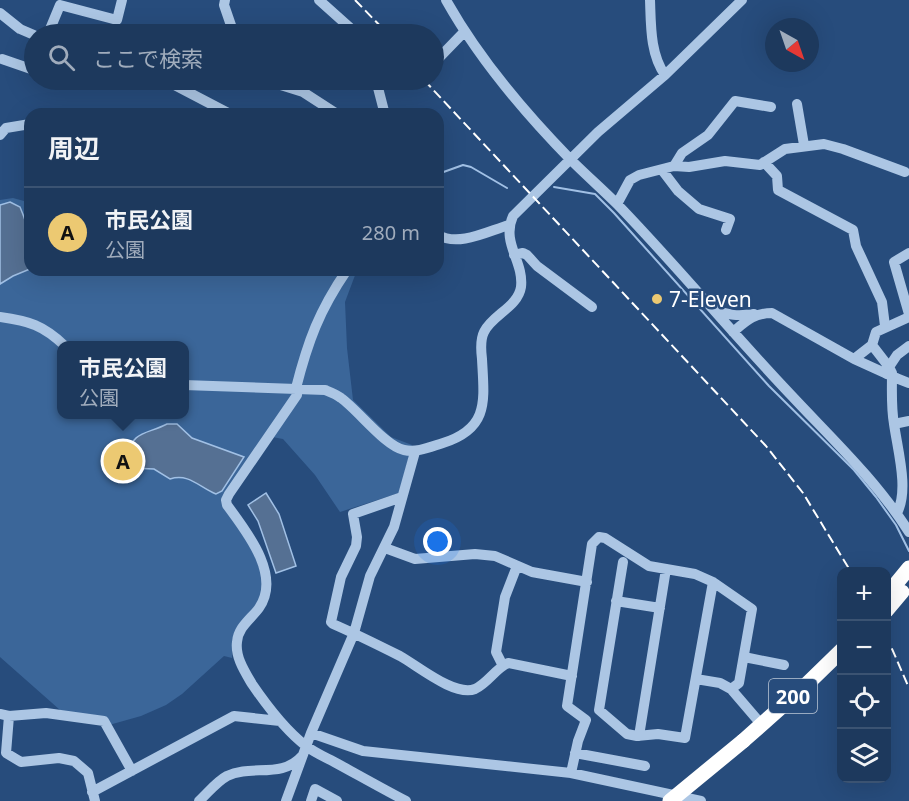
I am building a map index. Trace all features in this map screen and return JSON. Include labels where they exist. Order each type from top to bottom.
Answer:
[{"type":"highway","points":[[891,590],[909,568]]},
{"type":"highway","points":[[891,605],[909,582]]},
{"type":"highway","name":"200","points":[[684,801],[747,743],[761,724],[837,655]]},
{"type":"highway","name":"200","points":[[670,801],[747,743],[821,683],[837,667]]},
{"type":"street","points":[[52,24],[60,5],[117,20],[122,0]]},
{"type":"street","points":[[225,0],[224,5],[231,24]]},
{"type":"street","points":[[319,0],[346,24]]},
{"type":"street","points":[[446,0],[500,80],[570,160],[617,204],[751,353],[858,464],[909,532]]},
{"type":"street","points":[[650,0],[653,47],[657,64],[665,75]]},
{"type":"street","points":[[189,385],[325,390],[342,398],[400,450],[415,452],[457,438],[476,423],[481,414],[485,392],[481,346],[484,333],[491,322],[514,301],[521,287],[509,239],[509,225],[521,206],[598,132],[665,75],[742,0]]},
{"type":"street","points":[[0,13],[24,31]]},
{"type":"street","points":[[444,53],[465,31]]},
{"type":"street","points":[[2,59],[24,67]]},
{"type":"street","points":[[184,90],[219,108]]},
{"type":"street","points":[[297,90],[328,108]]},
{"type":"street","points":[[379,90],[383,108]]},
{"type":"street","points":[[675,166],[682,153],[708,135],[735,101],[771,107]]},
{"type":"street","points":[[797,104],[804,145]]},
{"type":"street","points":[[2,130],[24,125]]},
{"type":"street","points":[[617,204],[630,180],[639,175],[675,166],[689,167],[725,161],[760,165],[785,149],[804,145],[824,144],[843,149],[905,172]]},
{"type":"street","points":[[764,162],[777,176],[778,190],[853,230],[856,246],[882,302],[885,326]]},
{"type":"street","points":[[662,170],[678,191],[699,209],[730,219],[726,230]]},
{"type":"street","points":[[444,238],[456,241],[509,225]]},
{"type":"street","points":[[514,255],[523,253],[527,255],[537,266],[592,307]]},
{"type":"street","points":[[854,359],[872,345],[876,332],[909,316],[894,262],[909,253]]},
{"type":"street","points":[[343,276],[328,297],[307,345],[296,388],[297,395],[226,500],[227,505],[254,542],[267,582],[259,607],[240,631],[236,642],[237,653],[246,673],[280,721],[305,750],[406,801]]},
{"type":"street","points":[[710,307],[728,315],[772,313],[780,316],[854,359],[891,373],[909,383]]},
{"type":"street","points":[[733,332],[757,314]]},
{"type":"street","points":[[751,353],[747,330],[757,314]]},
{"type":"street","points":[[0,316],[34,323],[60,341]]},
{"type":"street","points":[[872,345],[892,373],[894,424],[908,486],[904,505],[897,513]]},
{"type":"street","points":[[891,373],[897,356],[909,346]]},
{"type":"street","points":[[894,424],[909,421]]},
{"type":"street","points":[[286,801],[311,733],[354,633],[370,576],[394,527],[415,452]]},
{"type":"street","points":[[402,497],[353,514],[357,537],[356,546],[341,577],[331,622],[402,658],[438,680],[459,688],[470,690],[477,688],[508,663],[572,676]]},
{"type":"street","points":[[571,773],[586,720],[567,706],[592,544],[599,537],[649,566],[695,574],[713,582],[752,609],[739,683],[731,689]]},
{"type":"street","points":[[384,548],[415,558],[487,554],[532,572],[587,582]]},
{"type":"street","points":[[623,563],[599,710],[627,734],[639,736],[658,734],[685,738],[713,582]]},
{"type":"street","points":[[503,666],[496,652],[505,597],[518,566]]},
{"type":"street","points":[[639,736],[666,569]]},
{"type":"street","points":[[616,601],[660,608]]},
{"type":"street","points":[[744,657],[784,665]]},
{"type":"street","points":[[696,679],[720,683],[731,689],[761,724]]},
{"type":"street","points":[[132,771],[104,721],[46,713],[4,715],[6,753],[21,762],[58,758],[74,761],[88,774],[94,797],[132,771],[234,716],[280,721]]},
{"type":"street","points":[[311,733],[363,751],[571,773],[701,801]]},
{"type":"street","points":[[204,799],[228,776],[241,772],[288,767],[296,763],[305,750]]},
{"type":"street","points":[[617,761],[622,750]]},
{"type":"street","points":[[575,753],[645,766]]},
{"type":"street","points":[[310,801],[315,789],[337,801]]},
{"type":"shaded area","points":[[13,198],[24,201],[24,276],[355,276],[345,302],[353,400],[391,437],[412,445],[399,493],[340,512],[315,475],[283,439],[272,437],[225,495],[251,543],[263,580],[260,598],[233,638],[232,658],[224,656],[182,694],[166,705],[141,716],[109,725],[60,710],[0,657],[0,200]]},
{"type":"shaded area","points":[[10,202],[20,207],[24,218],[24,271],[0,284],[0,205]]},
{"type":"shaded area","points":[[167,424],[177,424],[192,438],[244,457],[222,491],[216,494],[188,479],[170,479],[154,469],[130,468],[125,458],[132,442],[142,434]]},
{"type":"shaded area","points":[[266,493],[279,514],[296,566],[276,573],[258,521],[248,505]]},
{"type":"waterway","points":[[444,172],[463,165],[471,167],[507,188]]},
{"type":"waterway","points":[[554,187],[595,194],[614,213],[769,386],[854,470],[896,525],[909,551]]},
{"type":"railway","points":[[355,0],[378,24]]},
{"type":"railway","points":[[433,90],[766,446],[803,493],[848,567]]},
{"type":"railway","points":[[891,647],[909,688]]},
{"type":"place","name":"7-Eleven","points":[[657,299]]},
{"type":"place","name":"市民公園","points":[[123,461]]}]
